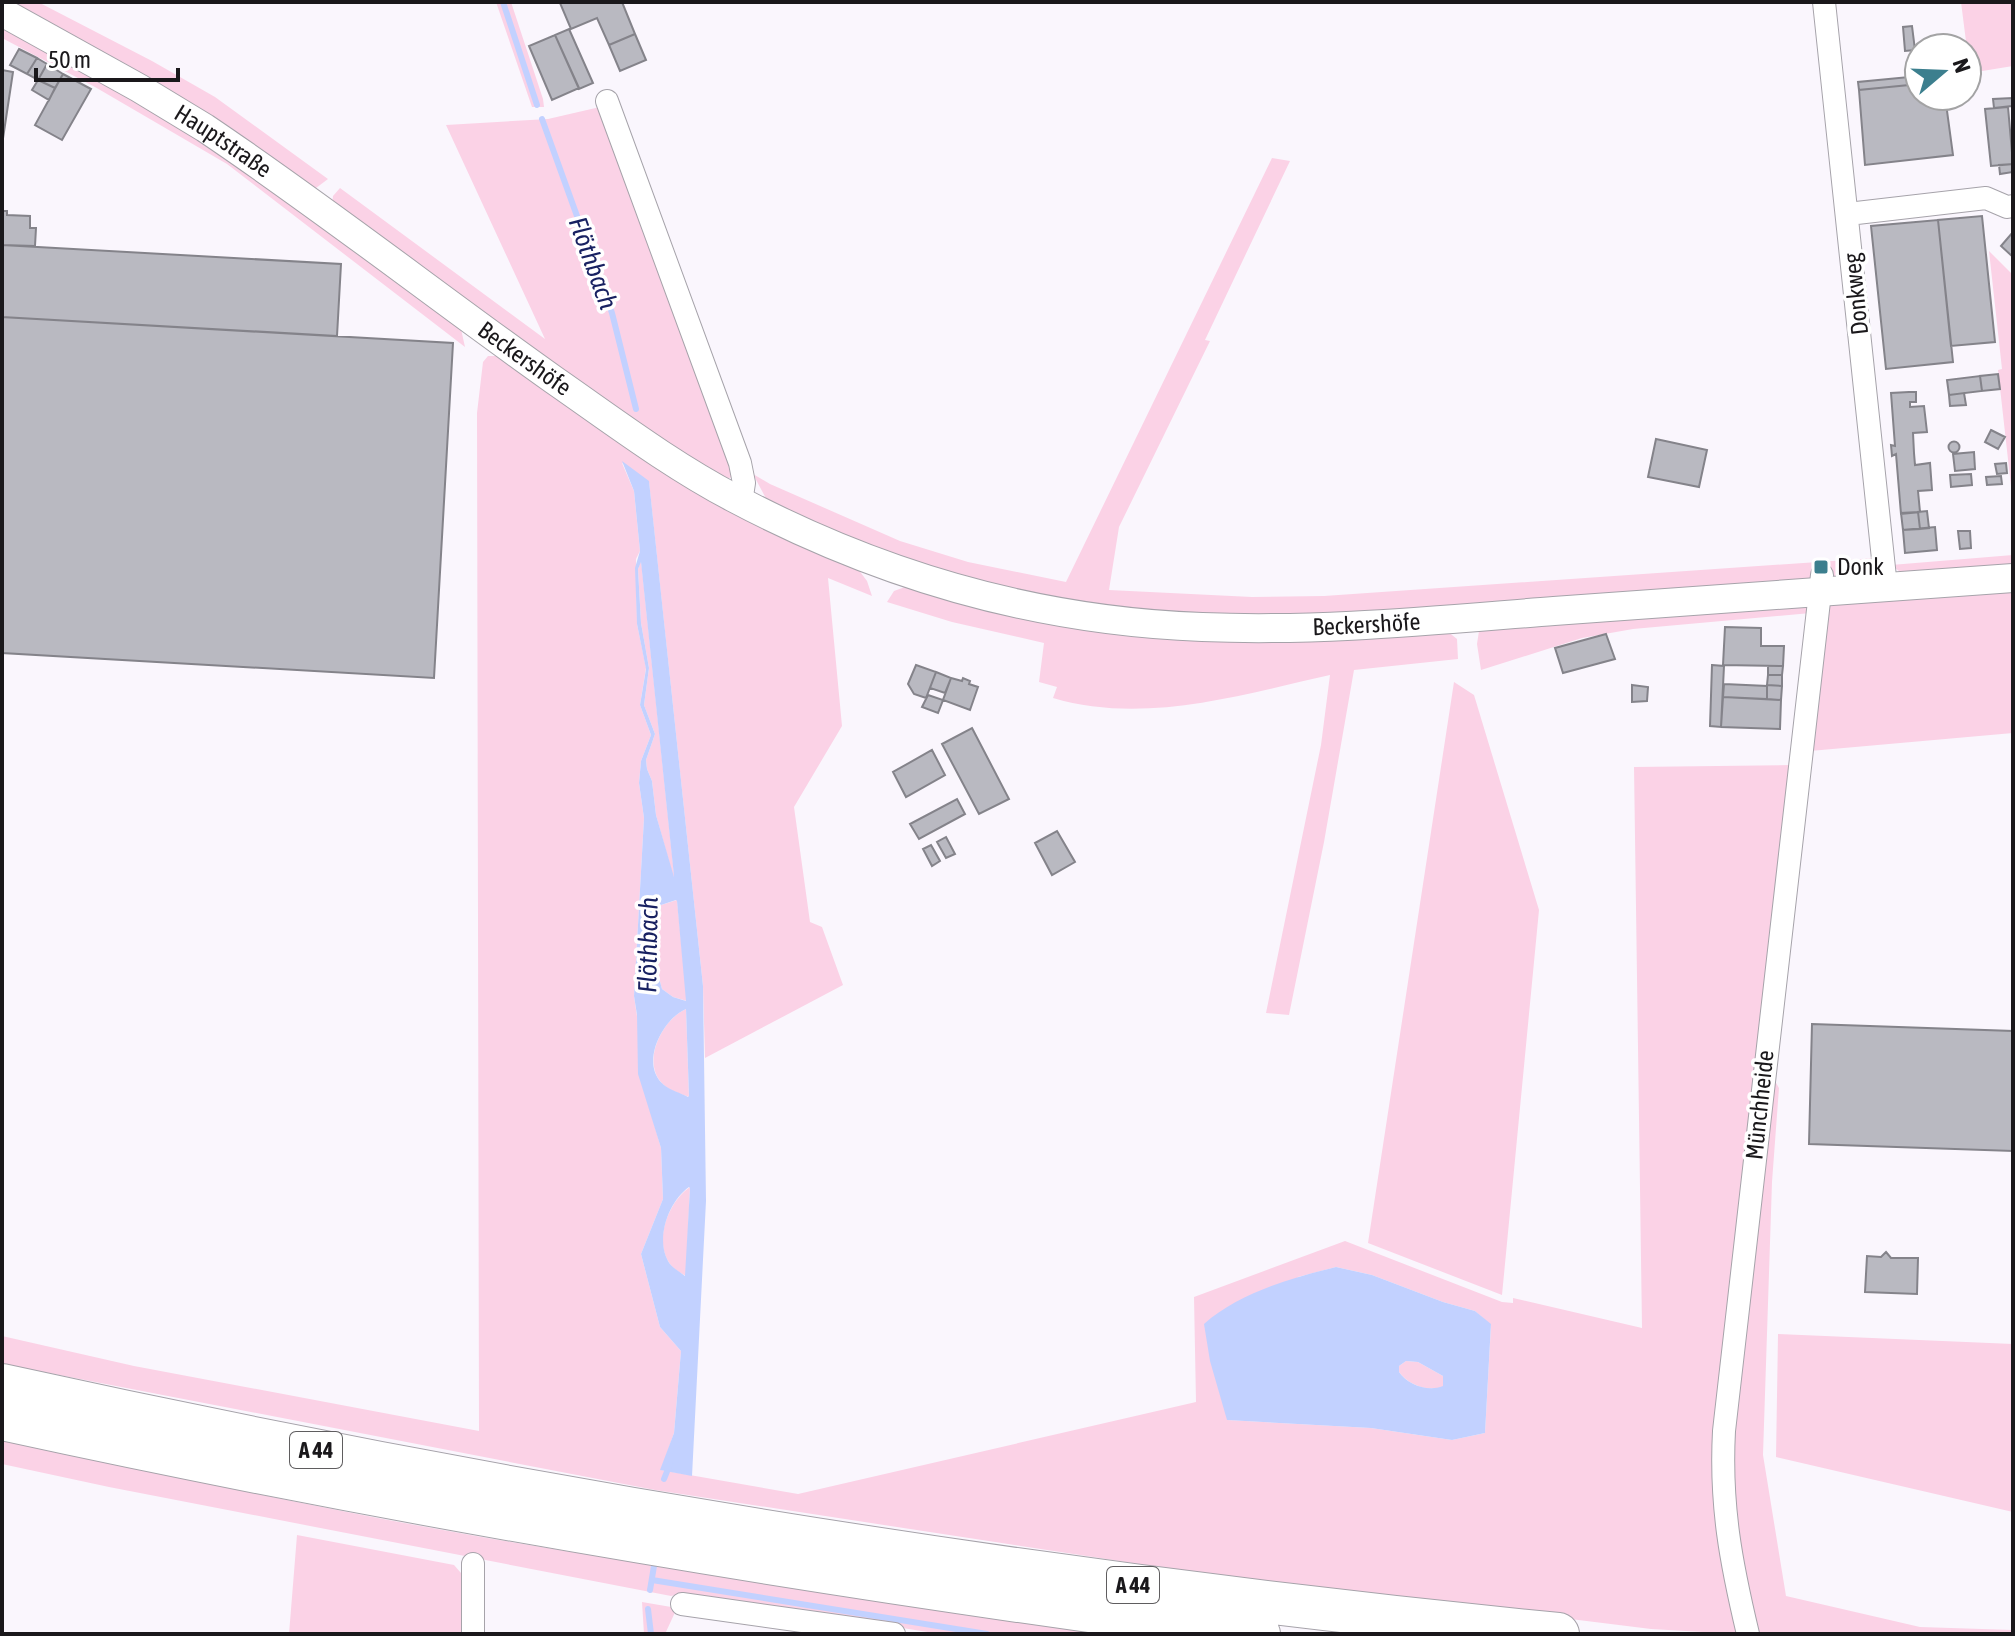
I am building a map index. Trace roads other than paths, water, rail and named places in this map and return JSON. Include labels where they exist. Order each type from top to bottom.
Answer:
[{"type":"highway","name":"A 44","points":[[2,1385],[388,1464],[630,1525]]},
{"type":"highway","name":"A 44","points":[[2,1419],[411,1502],[630,1525],[1050,1606],[1259,1634]]},
{"type":"highway","name":"A 44","points":[[708,1538],[1558,1634]]},
{"type":"street","name":"Donkweg","points":[[1824,2],[1886,587]]},
{"type":"street","name":"Hauptstraße","points":[[2,12],[192,120],[314,205]]},
{"type":"street","points":[[607,101],[740,463],[744,483],[741,502]]},
{"type":"street","points":[[1848,214],[1986,198],[2007,207],[2013,206]]},
{"type":"street","name":"Beckershöfe","points":[[314,205],[611,421],[685,470],[741,502],[851,554],[961,591],[1064,613],[1176,626],[1269,628],[1375,624],[1822,583],[1886,587],[2013,578]]},
{"type":"street","name":"Münchheide","points":[[1748,1634],[1723,1508],[1724,1431],[1822,583]]},
{"type":"street","points":[[473,1564],[473,1634]]},
{"type":"street","points":[[682,1604],[894,1634]]},
{"type":"water","points":[[622,461],[649,481],[703,986],[706,1201],[692,1476],[660,1470],[674,1433],[681,1351],[660,1327],[641,1254],[663,1199],[661,1148],[638,1074],[634,996],[644,818],[639,783],[641,761],[651,735],[640,705],[646,669],[637,624],[635,568],[640,551],[634,491]],"holes":[[[641,562],[674,877],[656,815],[652,781],[647,769],[646,760],[655,734],[644,705],[649,668],[641,623],[638,569]],[[677,901],[686,1001],[662,989],[659,978],[653,937],[661,905]],[[686,1009],[688,1097],[664,1085],[654,1066],[657,1043],[677,1014]],[[690,1188],[685,1276],[670,1264],[663,1244],[666,1222],[681,1194]]]},
{"type":"water","points":[[1336,1267],[1372,1275],[1475,1311],[1491,1324],[1485,1433],[1452,1440],[1371,1428],[1227,1420],[1210,1361],[1204,1324],[1249,1295]],"holes":[[[1406,1361],[1418,1362],[1443,1376],[1443,1386],[1419,1386],[1399,1372],[1399,1366]]]},
{"type":"waterway","name":"Flöthbach","points":[[503,2],[537,105]]},
{"type":"waterway","name":"Flöthbach","points":[[542,119],[612,313],[636,409]]},
{"type":"waterway","name":"Flöthbach","points":[[664,1479],[670,1464]]},
{"type":"waterway","name":"Flöthbach","points":[[650,1590],[654,1566]]},
{"type":"waterway","points":[[652,1580],[987,1634]]},
{"type":"waterway","name":"Flöthbach","points":[[648,1609],[651,1634]]},
{"type":"place","name":"Donk","points":[[1821,567]]}]
